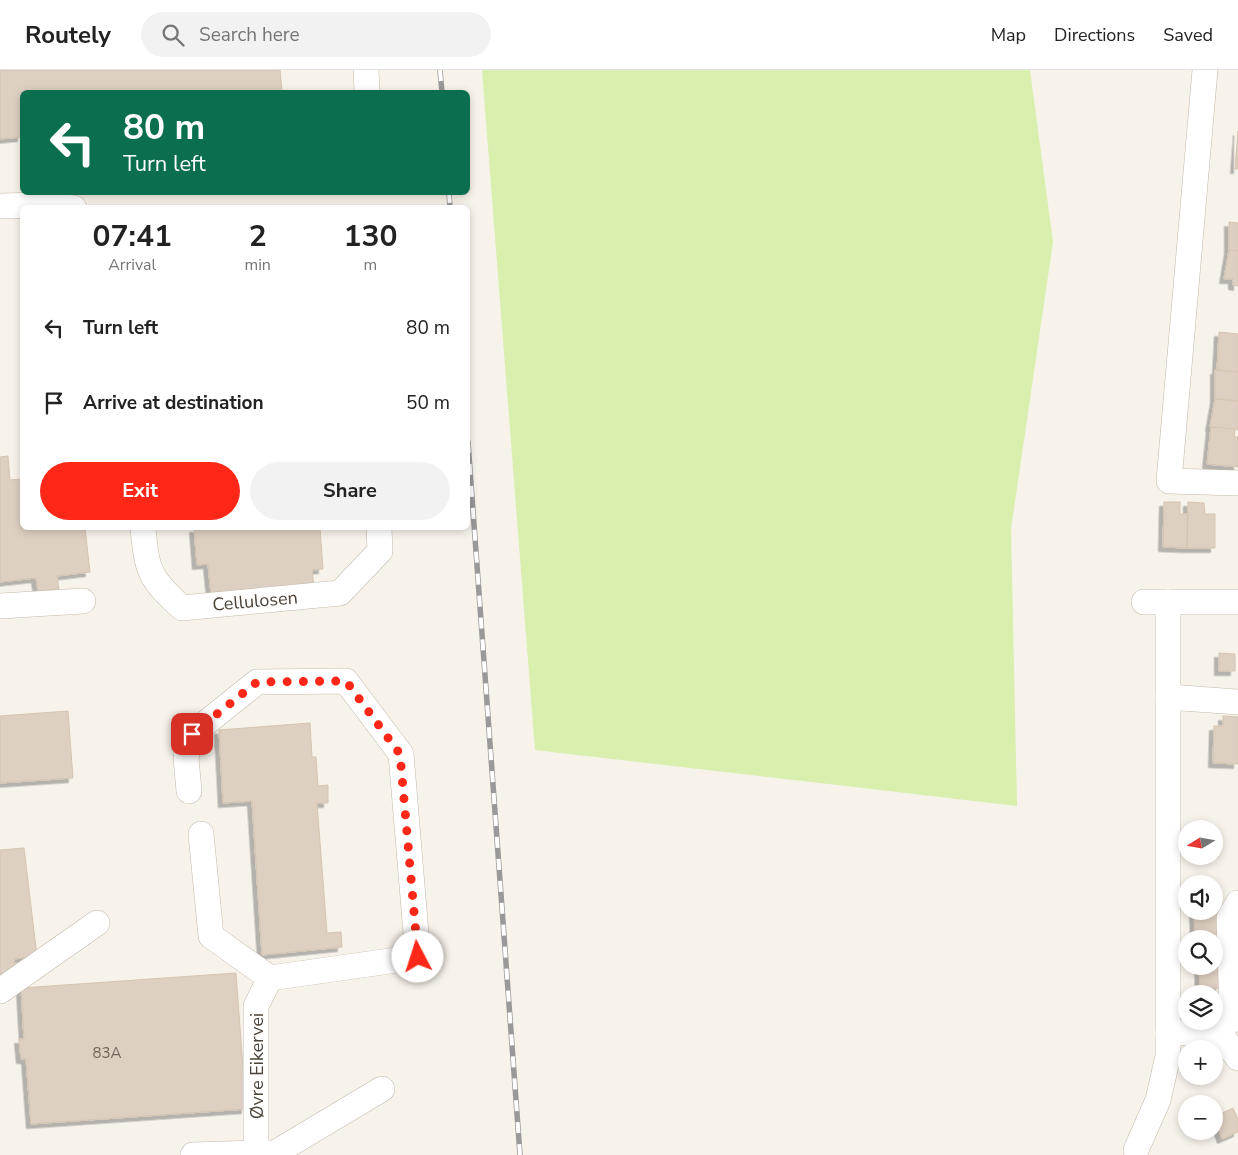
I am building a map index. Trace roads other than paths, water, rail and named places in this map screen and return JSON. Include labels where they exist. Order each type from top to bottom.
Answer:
[{"type":"street","points":[[366,70],[367,90]]},
{"type":"street","points":[[1205,70],[1169,481],[1238,483]]},
{"type":"street","points":[[0,206],[20,206]]},
{"type":"street","name":"Cellulosen","points":[[143,530],[146,562],[159,587],[182,608],[340,593],[380,551],[379,530]]},
{"type":"street","points":[[0,606],[83,601]]},
{"type":"street","points":[[1136,1150],[1158,1100],[1168,1056],[1168,697],[1156,602],[1238,602]]},
{"type":"street","points":[[189,791],[186,758],[192,734],[257,682],[346,681],[400,754],[418,957],[270,978],[210,936],[201,834]]},
{"type":"street","points":[[1168,697],[1238,702]]},
{"type":"street","points":[[1168,1033],[1219,1032],[1228,1023],[1232,1011],[1229,918],[1237,903]]},
{"type":"street","points":[[0,991],[97,923]]},
{"type":"street","name":"Øvre Eikervei","points":[[256,1153],[256,1006],[270,978]]},
{"type":"street","points":[[1219,1032],[1238,1058]]},
{"type":"street","points":[[193,1155],[275,1153],[382,1090]]},
{"type":"railway","points":[[440,70],[442,90]]},
{"type":"railway","points":[[449,195],[450,205]]},
{"type":"railway","points":[[470,469],[520,1155]]}]
